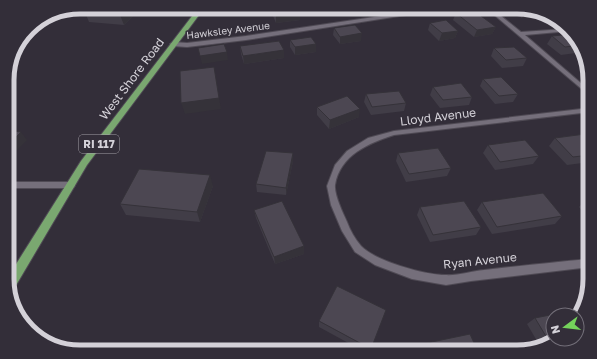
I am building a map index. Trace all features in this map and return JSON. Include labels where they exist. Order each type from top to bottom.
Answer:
[{"type":"main road","name":"West Shore Road","points":[[14,278],[89,157],[197,14]]},
{"type":"street","name":"Hawksley Avenue","points":[[173,44],[187,45],[246,38],[405,14]]},
{"type":"street","points":[[495,14],[583,88]]},
{"type":"street","points":[[520,34],[561,31]]},
{"type":"street","name":"Lloyd Avenue","points":[[334,204],[331,186],[338,167],[350,153],[371,140],[394,133],[583,111]]},
{"type":"street","points":[[14,185],[71,184]]},
{"type":"street","name":"Ryan Avenue","points":[[334,204],[345,228],[358,249],[378,262],[412,274],[446,280],[583,264]]},
{"type":"building","points":[[457,14],[478,14],[496,27],[477,30]]},
{"type":"building","points":[[446,20],[458,31],[442,33],[430,23]]},
{"type":"building","points":[[355,25],[362,33],[340,37],[334,28]]},
{"type":"building","points":[[565,35],[573,46],[565,47],[552,36]]},
{"type":"building","points":[[311,37],[316,44],[295,47],[290,40]]},
{"type":"building","points":[[279,41],[284,50],[243,56],[240,46]]},
{"type":"building","points":[[224,44],[227,52],[200,56],[198,48]]},
{"type":"building","points":[[514,47],[527,58],[506,60],[494,48]]},
{"type":"building","points":[[214,67],[219,98],[181,103],[180,71]]},
{"type":"building","points":[[501,77],[518,94],[499,96],[483,79]]},
{"type":"building","points":[[461,83],[472,97],[443,100],[433,87]]},
{"type":"building","points":[[399,91],[406,103],[372,107],[366,94]]},
{"type":"building","points":[[347,96],[360,109],[330,120],[317,107]]},
{"type":"building","points":[[14,131],[21,132],[14,139]]},
{"type":"building","points":[[583,134],[583,156],[573,157],[555,138]]},
{"type":"building","points":[[525,140],[539,156],[500,162],[488,145]]},
{"type":"building","points":[[438,148],[451,168],[409,174],[398,153]]},
{"type":"building","points":[[266,151],[293,153],[286,188],[256,184]]},
{"type":"building","points":[[139,169],[210,175],[197,212],[120,204]]},
{"type":"building","points":[[543,193],[562,216],[497,227],[482,202]]},
{"type":"building","points":[[282,201],[304,246],[274,257],[254,210]]},
{"type":"building","points":[[464,201],[481,227],[433,235],[420,207]]},
{"type":"building","points":[[337,286],[386,310],[373,345],[364,345],[319,321]]},
{"type":"building","points":[[545,316],[545,335],[535,318]]},
{"type":"building","points":[[470,334],[475,345],[422,345]]}]
